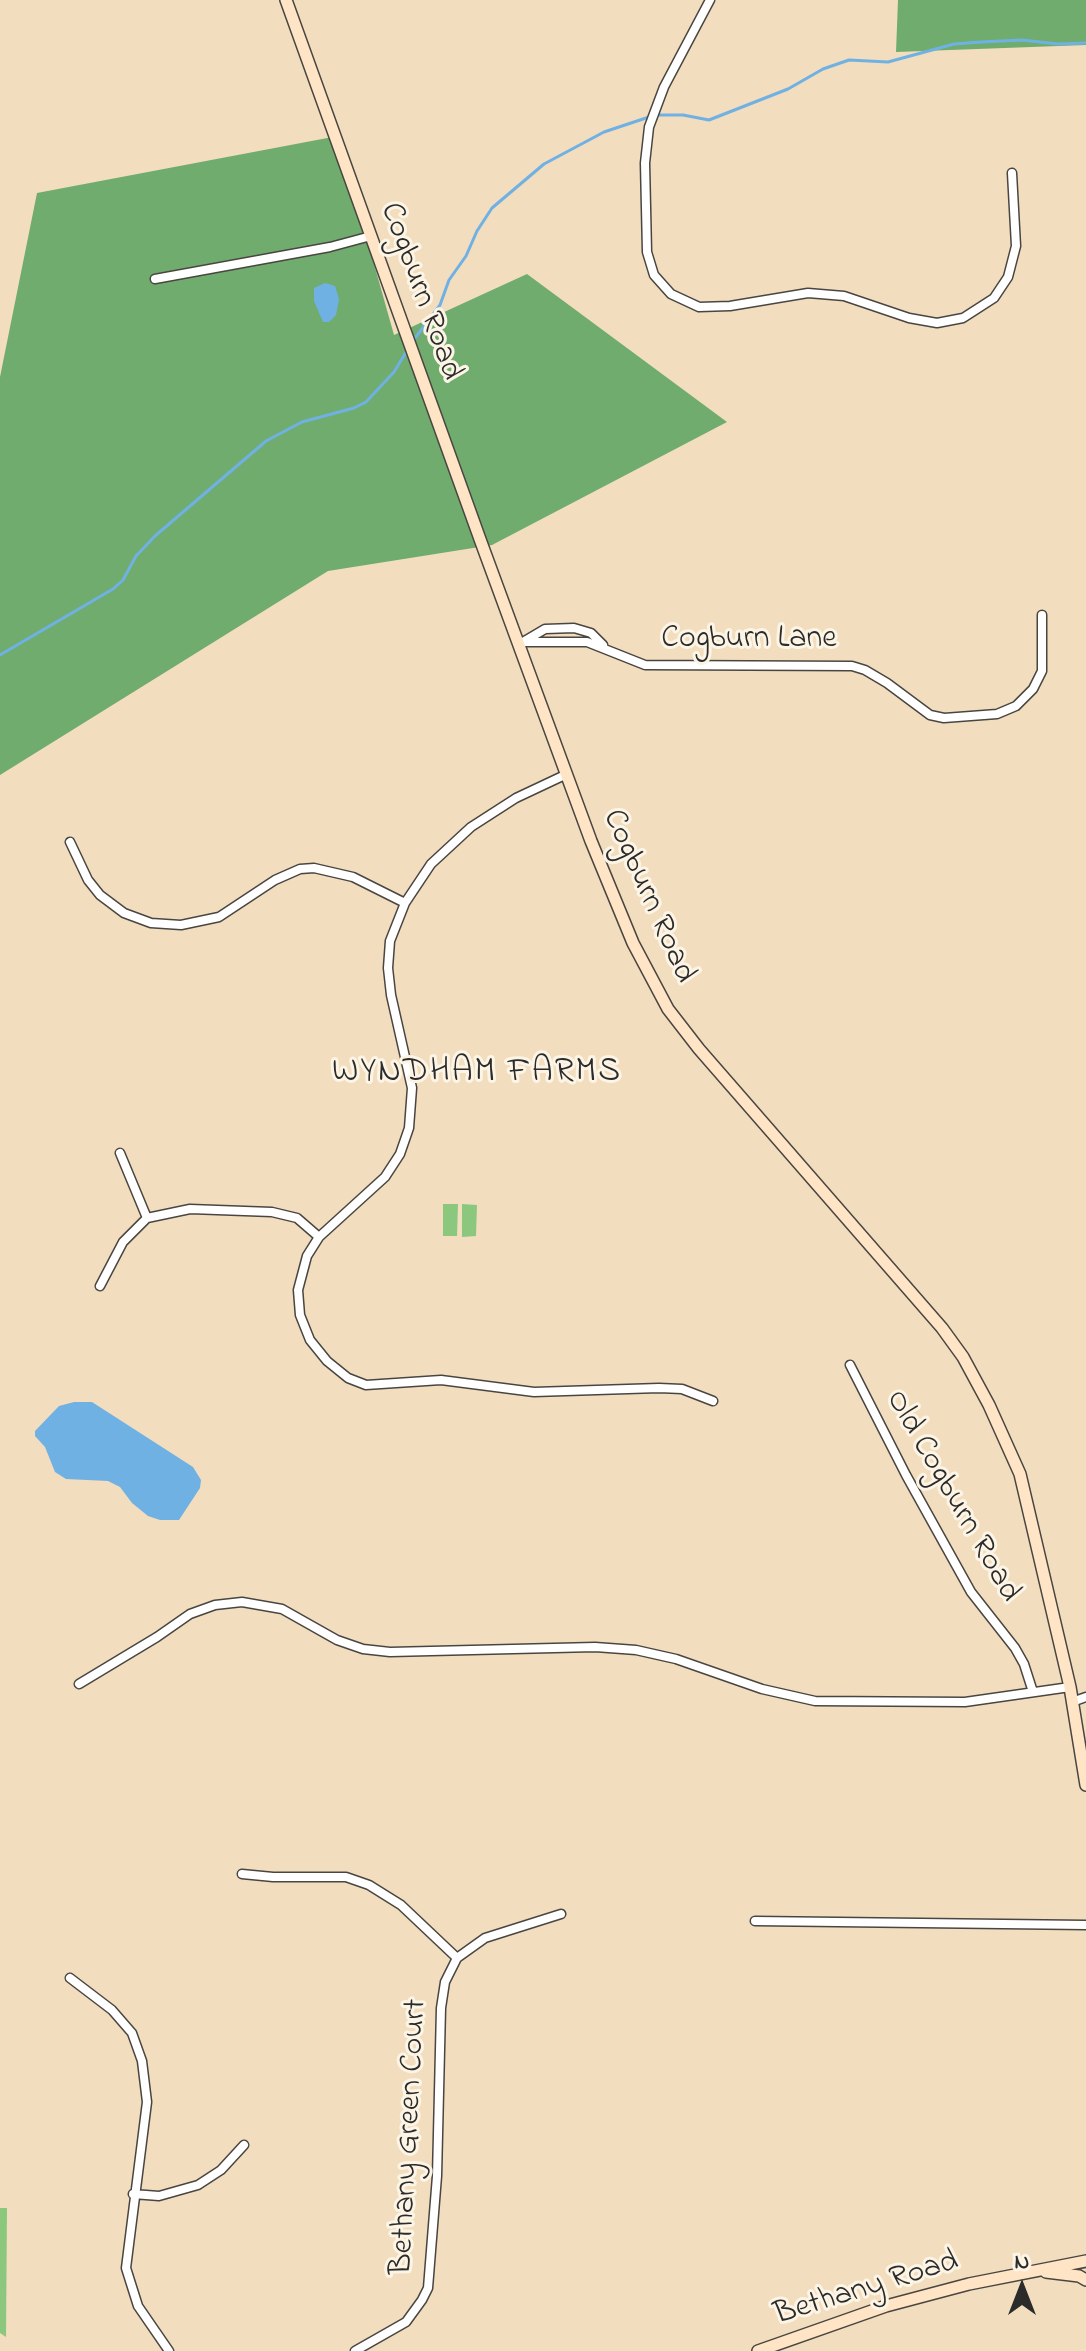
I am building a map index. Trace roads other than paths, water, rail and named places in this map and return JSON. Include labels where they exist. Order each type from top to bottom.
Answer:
[{"type":"street","name":"Cogburn Road","points":[[286,0],[591,841],[633,943],[668,1009],[702,1053],[942,1328],[963,1357],[989,1405],[1020,1474],[1070,1687],[1086,1785]]},
{"type":"street","points":[[710,0],[664,87],[649,127],[645,163],[647,252],[654,275],[671,294],[699,307],[730,306],[808,293],[844,296],[909,318],[937,323],[963,318],[994,298],[1008,277],[1016,246],[1012,173]]},
{"type":"street","points":[[155,279],[330,247],[371,236]]},
{"type":"street","name":"Cogburn Lane","points":[[521,644],[545,629],[574,628],[591,633],[607,648],[645,665],[852,666],[887,683],[930,715],[944,718],[997,714],[1016,706],[1033,689],[1042,671],[1042,615]]},
{"type":"street","points":[[567,774],[516,798],[460,836],[422,875],[405,903],[390,941],[388,968],[412,1088],[409,1128],[400,1154],[385,1177],[319,1237],[307,1256],[300,1273],[300,1315],[310,1340],[327,1361],[348,1378],[361,1383],[441,1380],[534,1392],[682,1389],[713,1401]]},
{"type":"street","points":[[70,842],[88,880],[100,895],[124,913],[151,923],[181,925],[219,917],[275,880],[300,869],[314,868],[353,877],[405,903]]},
{"type":"street","points":[[120,1153],[147,1218]]},
{"type":"street","points":[[100,1286],[123,1242],[147,1218],[190,1209],[272,1212],[297,1218],[319,1237]]},
{"type":"street","name":"Old Cogburn Road","points":[[850,1365],[971,1592],[1024,1664],[1033,1692]]},
{"type":"street","points":[[79,1684],[190,1614],[215,1605],[242,1602],[282,1609],[337,1640],[363,1649],[390,1652],[595,1647],[636,1650],[676,1659],[762,1689],[815,1701],[965,1702],[1070,1687]]},
{"type":"street","points":[[1072,1702],[1086,1697]]},
{"type":"street","points":[[242,1874],[346,1877],[369,1885],[401,1905],[457,1958]]},
{"type":"street","name":"Bethany Green Court","points":[[355,2351],[406,2322],[428,2288],[437,2176],[441,2008],[445,1982],[457,1958],[485,1938],[561,1914]]},
{"type":"street","points":[[755,1921],[1086,1925]]},
{"type":"street","points":[[70,1978],[122,2021],[132,2033],[142,2061],[147,2102],[125,2254],[128,2281],[144,2318],[169,2351]]},
{"type":"street","points":[[133,2194],[159,2196],[198,2185],[221,2170],[244,2145]]},
{"type":"street","name":"Bethany Road","points":[[758,2351],[884,2306],[969,2284],[1086,2261]]},
{"type":"street","points":[[1038,2271],[1079,2276],[1086,2280]]},
{"type":"water","points":[[325,283],[335,286],[339,299],[336,315],[329,322],[323,322],[314,301],[314,288]]},
{"type":"water","points":[[92,1402],[193,1467],[201,1480],[200,1488],[179,1520],[160,1520],[148,1516],[132,1503],[120,1487],[108,1481],[66,1479],[55,1472],[35,1431],[59,1406]]},
{"type":"waterway","points":[[412,342],[440,305],[449,280],[492,208],[544,164],[604,132],[655,115],[683,115],[709,120],[788,89],[823,69],[849,60],[888,62],[954,44],[981,42],[1086,43]]},
{"type":"waterway","points":[[0,655],[113,589],[123,580],[136,556],[155,536],[266,441],[302,422],[366,402],[394,372],[408,349]]},
{"type":"district","name":"WYNDHAM FARMS","points":[[477,1074]]}]
